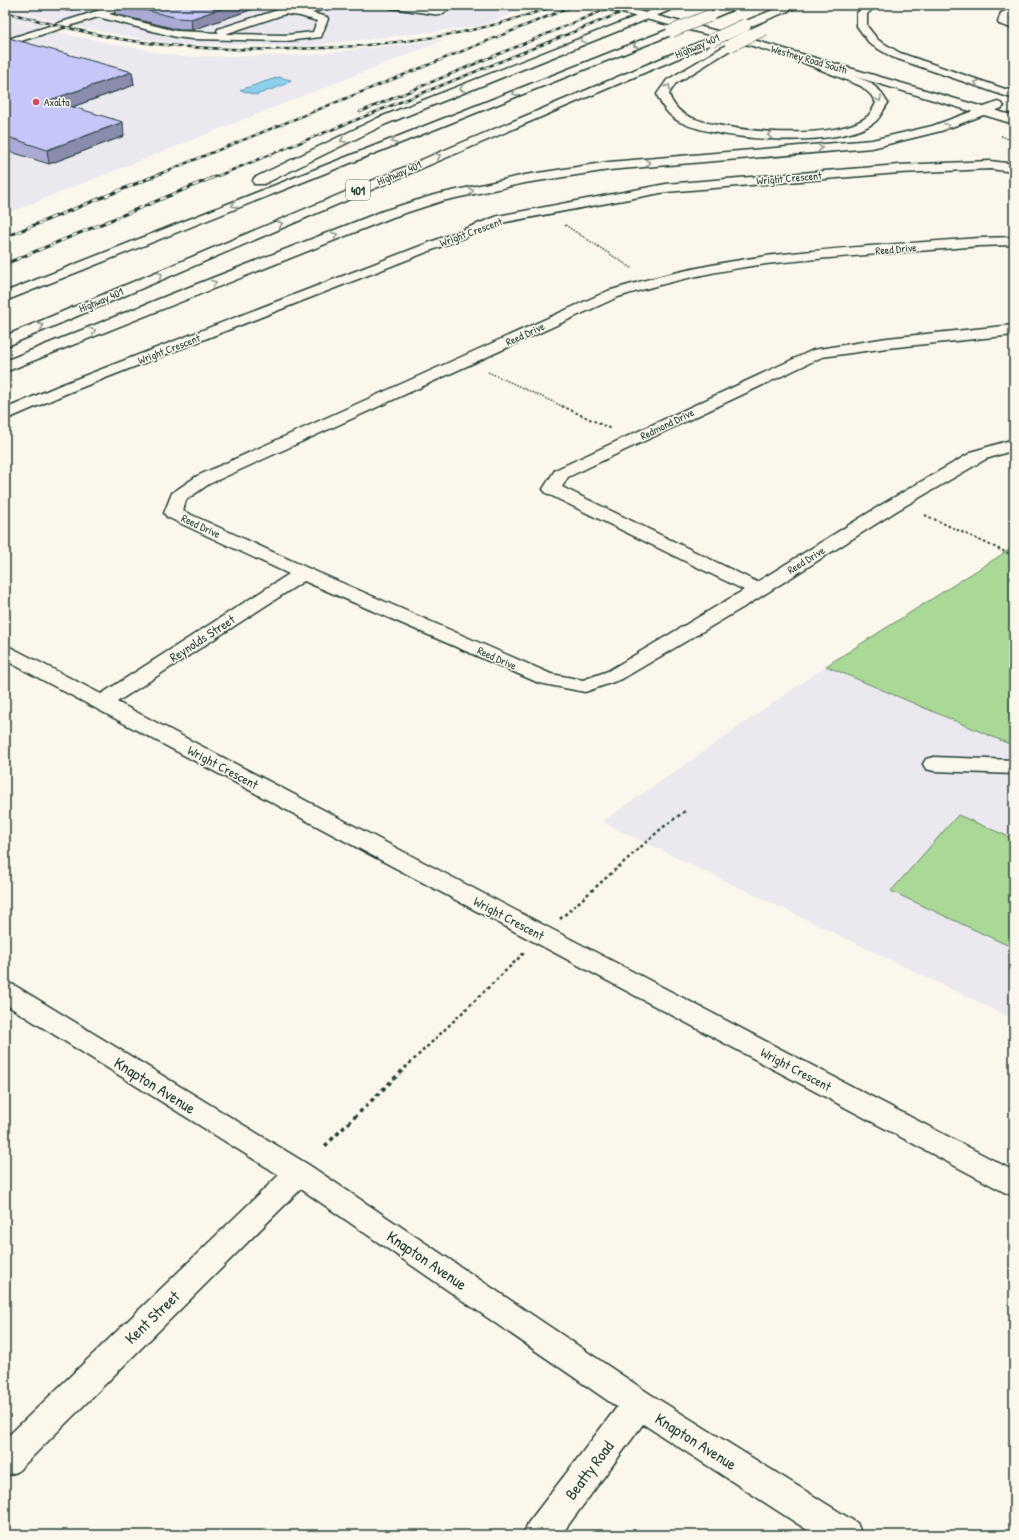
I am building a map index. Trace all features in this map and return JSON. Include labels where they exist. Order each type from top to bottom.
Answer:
[{"type":"main road","points":[[5,43],[126,5]]},
{"type":"main road","points":[[301,13],[324,5]]},
{"type":"main road","points":[[392,5],[440,12],[451,5]]},
{"type":"main road","name":"Westney Road South","points":[[602,5],[753,43],[991,109],[1014,111]]},
{"type":"main road","name":"Westney Road South","points":[[637,5],[768,38],[991,109],[1014,120]]},
{"type":"main road","points":[[57,275],[180,220],[382,121],[645,15],[674,5]]},
{"type":"main road","name":"Highway 401","points":[[5,297],[735,5]]},
{"type":"main road","name":"Highway 401","points":[[5,342],[794,5]]},
{"type":"main road","points":[[796,56],[865,84],[876,93],[882,103],[881,110],[874,118],[853,128],[835,132],[804,136],[744,134],[695,124],[684,119],[672,110],[665,101],[663,94],[671,82],[731,45],[772,26],[793,14],[804,5]]},
{"type":"main road","points":[[872,5],[862,13],[862,26],[874,42],[896,55],[1014,96]]},
{"type":"main road","points":[[98,14],[176,34],[206,36],[286,38],[317,35],[323,19],[313,15],[284,10],[206,36]]},
{"type":"main road","points":[[1014,10],[1005,15],[1003,22],[1014,26]]},
{"type":"main road","points":[[291,22],[313,15]]},
{"type":"main road","points":[[248,37],[277,27]]},
{"type":"main road","points":[[5,367],[174,298],[374,220],[439,198],[525,179],[609,166],[872,144],[901,139],[936,130],[991,109]]},
{"type":"main road","name":"Wright Crescent","points":[[5,415],[64,389],[498,220],[666,188],[899,169],[990,165],[1014,168]]},
{"type":"main road","name":"Reed Drive","points":[[1014,241],[980,242],[774,259],[717,268],[652,282],[613,294],[203,480],[178,496],[173,513],[303,574],[546,679],[585,686],[615,675],[758,590],[892,506],[980,455],[1014,444]]},
{"type":"main road","name":"Redmond Drive","points":[[758,590],[552,489],[561,474],[818,353],[887,343],[1014,330]]},
{"type":"main road","name":"Reynolds Street","points":[[101,703],[303,574]]},
{"type":"main road","name":"Wright Crescent","points":[[5,652],[1014,1184]]},
{"type":"main road","points":[[934,764],[1014,767]]},
{"type":"main road","name":"Knapton Avenue","points":[[9,1001],[299,1173],[639,1404],[845,1535]]},
{"type":"main road","name":"Kent Street","points":[[5,1461],[299,1173]]},
{"type":"main road","name":"Beatty Road","points":[[540,1535],[639,1404]]},
{"type":"path","points":[[542,212],[652,282]]},
{"type":"path","points":[[465,361],[612,429]]},
{"type":"path","points":[[926,515],[1014,556]]},
{"type":"path","points":[[325,1146],[542,936],[662,828],[685,811]]},
{"type":"shaded area","points":[[5,5],[533,5],[480,26],[307,46],[171,44],[83,28],[5,7]]},
{"type":"shaded area","points":[[5,9],[54,21],[37,26],[5,18]]},
{"type":"shaded area","points":[[5,19],[74,36],[181,57],[310,55],[446,39],[5,214]]},
{"type":"shaded area","points":[[826,666],[1014,746],[1014,1019],[602,822]]},
{"type":"green space","points":[[1014,548],[1014,746],[826,666]]},
{"type":"green space","points":[[958,815],[1014,839],[1014,935],[1007,945],[891,891]]},
{"type":"water","points":[[279,77],[291,80],[284,85],[256,95],[240,90]]},
{"type":"building","points":[[124,5],[231,5],[191,19],[178,18]]},
{"type":"building","name":"Axalta","points":[[9,38],[132,72],[50,100],[123,122],[47,150],[5,136],[5,39]]},
{"type":"railway","points":[[147,179],[576,5]]},
{"type":"railway","points":[[360,112],[616,5]]},
{"type":"railway","points":[[210,179],[640,5]]},
{"type":"railway","points":[[5,12],[91,33],[145,43],[221,49],[272,49],[322,48],[380,44],[437,37],[493,25],[548,8]]},
{"type":"railway","points":[[5,237],[150,178]]},
{"type":"railway","points":[[5,264],[212,178]]},
{"type":"place","name":"Axalta","points":[[36,102]]}]
